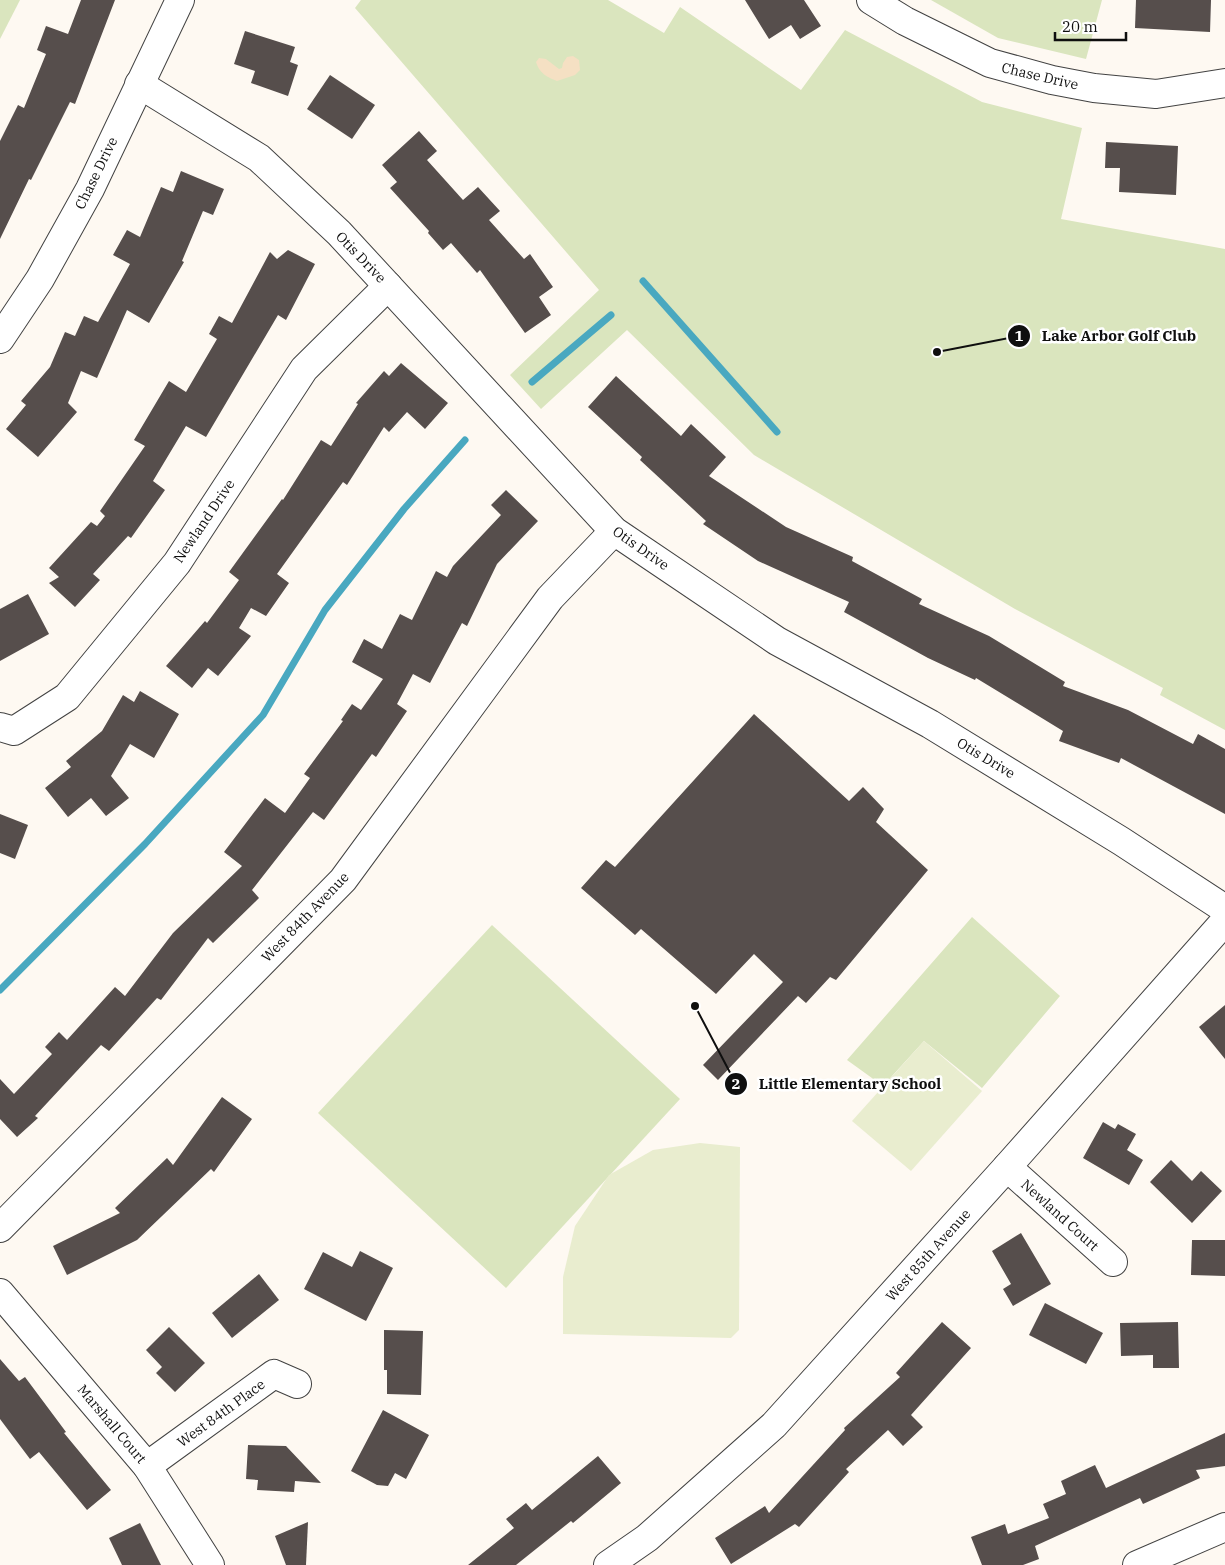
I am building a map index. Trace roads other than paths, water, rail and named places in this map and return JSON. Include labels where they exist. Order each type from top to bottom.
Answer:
[{"type":"street","name":"Chase Drive","points":[[0,339],[40,279],[86,197],[180,0]]},
{"type":"street","name":"Chase Drive","points":[[871,0],[905,21],[990,63],[1052,80],[1094,88],[1156,94],[1225,83]]},
{"type":"street","name":"Otis Drive","points":[[139,84],[259,158],[339,233],[614,531],[777,641],[938,729],[1122,841],[1225,909]]},
{"type":"street","name":"Newland Drive","points":[[0,727],[14,731],[66,697],[177,564],[304,369],[388,286]]},
{"type":"street","name":"West 84th Avenue","points":[[0,1228],[343,880],[550,598],[614,531]]},
{"type":"street","name":"West 85th Avenue","points":[[608,1565],[647,1538],[774,1424],[1007,1167],[1225,921]]},
{"type":"street","name":"Newland Court","points":[[1007,1167],[1113,1262]]},
{"type":"street","name":"Marshall Court","points":[[0,1293],[147,1466],[210,1565]]},
{"type":"street","name":"West 84th Place","points":[[147,1466],[274,1374],[297,1384]]},
{"type":"street","points":[[1136,1565],[1225,1527]]},
{"type":"waterway","points":[[643,281],[777,432]]},
{"type":"waterway","points":[[532,382],[611,315]]},
{"type":"waterway","points":[[0,990],[145,844],[263,715],[325,610],[404,509],[465,440]]},
{"type":"place","name":"Lake Arbor Golf Club","points":[[937,352]]},
{"type":"place","name":"Little Elementary School","points":[[695,1006]]}]
